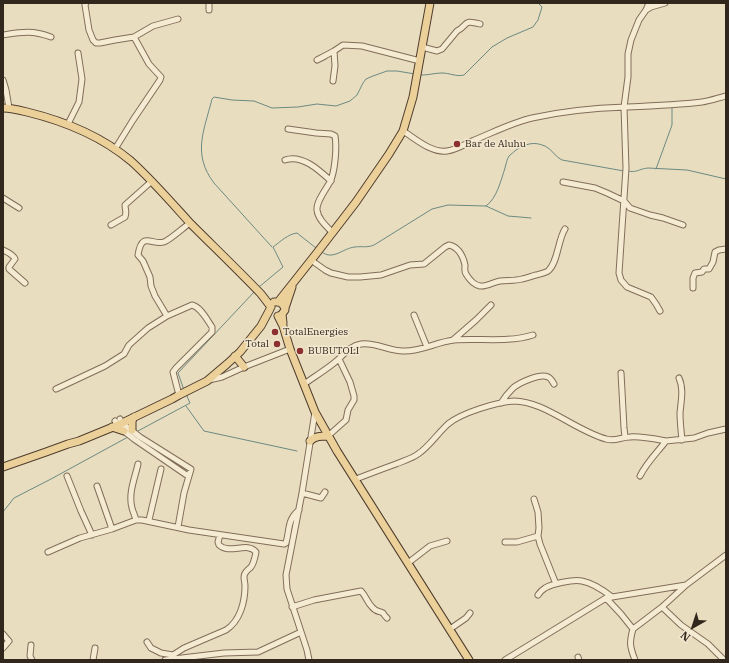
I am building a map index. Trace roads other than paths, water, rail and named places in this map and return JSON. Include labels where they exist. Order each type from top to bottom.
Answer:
[{"type":"main road","points":[[3,467],[68,444],[78,438],[134,417],[172,399],[207,381],[236,356],[261,326],[274,305],[314,257],[356,202],[403,131],[417,79],[430,3]]},
{"type":"main road","points":[[6,108],[50,118],[68,124],[114,149],[152,181],[190,223],[260,293],[274,305],[283,304],[280,313],[283,326],[314,412],[469,660]]},
{"type":"main road","points":[[261,326],[280,313],[294,281]]},
{"type":"main road","points":[[274,305],[272,314],[280,313]]},
{"type":"main road","points":[[236,356],[244,367]]},
{"type":"main road","points":[[117,423],[171,397],[179,395]]},
{"type":"main road","points":[[117,423],[129,431],[134,417]]},
{"type":"main road","points":[[310,442],[317,437],[328,436]]},
{"type":"street","points":[[86,3],[85,5],[89,30],[93,40],[96,43],[134,37],[152,26],[178,19]]},
{"type":"street","points":[[209,3],[209,10]]},
{"type":"street","points":[[649,3],[639,20],[631,40],[628,54],[628,77],[624,107],[626,175],[619,273],[621,280],[627,287],[651,298],[660,312]]},
{"type":"street","points":[[646,10],[665,3]]},
{"type":"street","points":[[422,47],[437,51],[442,49],[464,25],[469,22],[480,24]]},
{"type":"street","points":[[3,35],[26,32],[42,33],[51,37]]},
{"type":"street","points":[[114,149],[161,77],[149,64],[134,37]]},
{"type":"street","points":[[325,56],[317,60],[343,45],[354,45],[420,61]]},
{"type":"street","points":[[333,81],[335,66],[334,51]]},
{"type":"street","points":[[68,124],[79,102],[82,79],[78,53]]},
{"type":"street","points":[[3,80],[6,90],[6,108]]},
{"type":"street","points":[[403,131],[430,148],[439,151],[448,151],[505,127],[531,119],[559,113],[624,107],[679,105],[704,102],[726,96]]},
{"type":"street","points":[[288,129],[331,134],[335,136],[336,150],[331,181],[317,207],[317,212],[320,219],[333,232]]},
{"type":"street","points":[[285,160],[296,158],[304,160],[331,181]]},
{"type":"street","points":[[111,225],[125,217],[125,206],[152,181]]},
{"type":"street","points":[[563,182],[595,188],[624,201],[630,208],[683,225]]},
{"type":"street","points":[[3,198],[19,208]]},
{"type":"street","points":[[167,316],[155,296],[151,286],[150,277],[143,261],[138,255],[139,248],[141,243],[145,241],[158,243],[166,241],[190,223]]},
{"type":"street","points":[[314,257],[325,270],[331,273],[348,277],[360,277],[381,275],[410,265],[424,264],[448,245],[458,250],[462,255],[465,273],[470,279],[479,286],[486,286],[499,281],[521,280],[548,271],[555,259],[559,249],[562,233],[565,229]]},
{"type":"street","points":[[693,288],[694,273],[702,272],[704,269],[709,269],[712,265],[715,252],[726,249]]},
{"type":"street","points":[[3,250],[15,258],[9,268],[25,283]]},
{"type":"street","points":[[56,389],[105,366],[124,354],[129,345],[148,328],[167,316],[194,305],[201,311],[212,327],[212,332],[173,372],[179,395]]},
{"type":"street","points":[[453,340],[491,305]]},
{"type":"street","points":[[414,315],[428,346]]},
{"type":"street","points":[[304,384],[339,359],[346,351],[361,344],[405,351],[416,350],[440,342],[453,340],[524,338],[533,335]]},
{"type":"street","points":[[207,381],[222,377],[290,348]]},
{"type":"street","points":[[328,436],[346,420],[348,410],[354,400],[350,382],[339,359]]},
{"type":"street","points":[[622,373],[625,437]]},
{"type":"street","points":[[501,402],[514,388],[525,381],[546,376],[550,378],[554,384]]},
{"type":"street","points":[[678,378],[682,388],[680,414],[682,440]]},
{"type":"street","points":[[356,480],[409,459],[418,454],[449,423],[458,418],[501,402],[525,402],[536,405],[591,434],[613,441],[631,436],[666,441],[682,440],[726,429]]},
{"type":"street","points":[[309,660],[287,589],[286,575],[302,493],[314,412]]},
{"type":"street","points":[[117,423],[191,470],[184,493],[178,527]]},
{"type":"street","points":[[129,431],[134,439],[188,476]]},
{"type":"street","points":[[640,476],[655,453],[666,441]]},
{"type":"street","points":[[136,520],[132,507],[131,490],[138,464]]},
{"type":"street","points":[[149,520],[161,469]]},
{"type":"street","points":[[67,476],[92,534]]},
{"type":"street","points":[[97,486],[112,529]]},
{"type":"street","points":[[302,493],[321,498],[325,492]]},
{"type":"street","points":[[534,499],[539,516],[538,536],[540,544],[556,584]]},
{"type":"street","points":[[48,552],[80,538],[112,529],[136,520],[149,520],[220,535],[284,544],[286,543],[293,514],[299,510]]},
{"type":"street","points":[[147,642],[151,648],[161,653],[173,655],[184,648],[232,626],[238,617],[243,604],[245,573],[251,566],[256,552],[254,549],[249,548],[227,550],[222,548],[218,542],[220,535]]},
{"type":"street","points":[[505,542],[517,542],[538,536]]},
{"type":"street","points":[[408,563],[430,546],[447,541]]},
{"type":"street","points":[[635,660],[630,647],[633,629],[662,607],[686,585],[726,555]]},
{"type":"street","points":[[538,595],[546,588],[556,584],[581,580],[596,586],[612,597]]},
{"type":"street","points":[[505,660],[606,598],[686,585]]},
{"type":"street","points":[[292,607],[314,600],[361,591],[372,608],[377,612],[382,613],[387,618]]},
{"type":"street","points":[[606,598],[633,629]]},
{"type":"street","points":[[662,607],[680,625],[708,644],[724,660]]},
{"type":"street","points":[[450,629],[466,618],[470,613]]},
{"type":"street","points":[[164,660],[224,653],[258,652],[301,632]]},
{"type":"street","points":[[3,634],[9,642],[3,648]]},
{"type":"street","points":[[31,645],[30,656],[32,660]]},
{"type":"street","points":[[93,660],[94,648]]},
{"type":"waterway","points":[[420,75],[442,73],[458,76],[464,75],[492,47],[507,38],[533,27],[538,20],[542,7],[538,3]]},
{"type":"waterway","points":[[272,247],[214,183],[207,172],[203,162],[202,142],[203,132],[212,99],[214,97],[254,101],[272,108],[298,107],[317,104],[336,106],[350,101],[357,95],[366,79],[373,76],[387,71],[415,74]]},
{"type":"waterway","points":[[656,169],[672,125],[672,108]]},
{"type":"waterway","points":[[322,252],[334,255],[351,248],[374,245],[432,209],[448,205],[486,206],[496,194],[509,156],[516,150],[530,144],[545,146],[562,160],[624,171]]},
{"type":"waterway","points":[[627,171],[636,171],[648,168],[687,170],[726,179]]},
{"type":"waterway","points":[[486,206],[508,216],[531,218]]},
{"type":"waterway","points":[[259,287],[283,267],[273,247],[284,238],[297,233],[316,248]]},
{"type":"waterway","points":[[184,390],[178,373],[255,291]]},
{"type":"waterway","points":[[138,431],[190,403],[186,394]]},
{"type":"waterway","points":[[186,406],[204,431],[297,451]]},
{"type":"waterway","points":[[3,512],[14,498],[128,437]]},
{"type":"place","name":"Bar de Aluhu","points":[[457,144]]},
{"type":"place","name":"TotalEnergies","points":[[275,332]]},
{"type":"place","name":"Total","points":[[277,344]]},
{"type":"place","name":"BUBUTOLI","points":[[300,351]]}]
